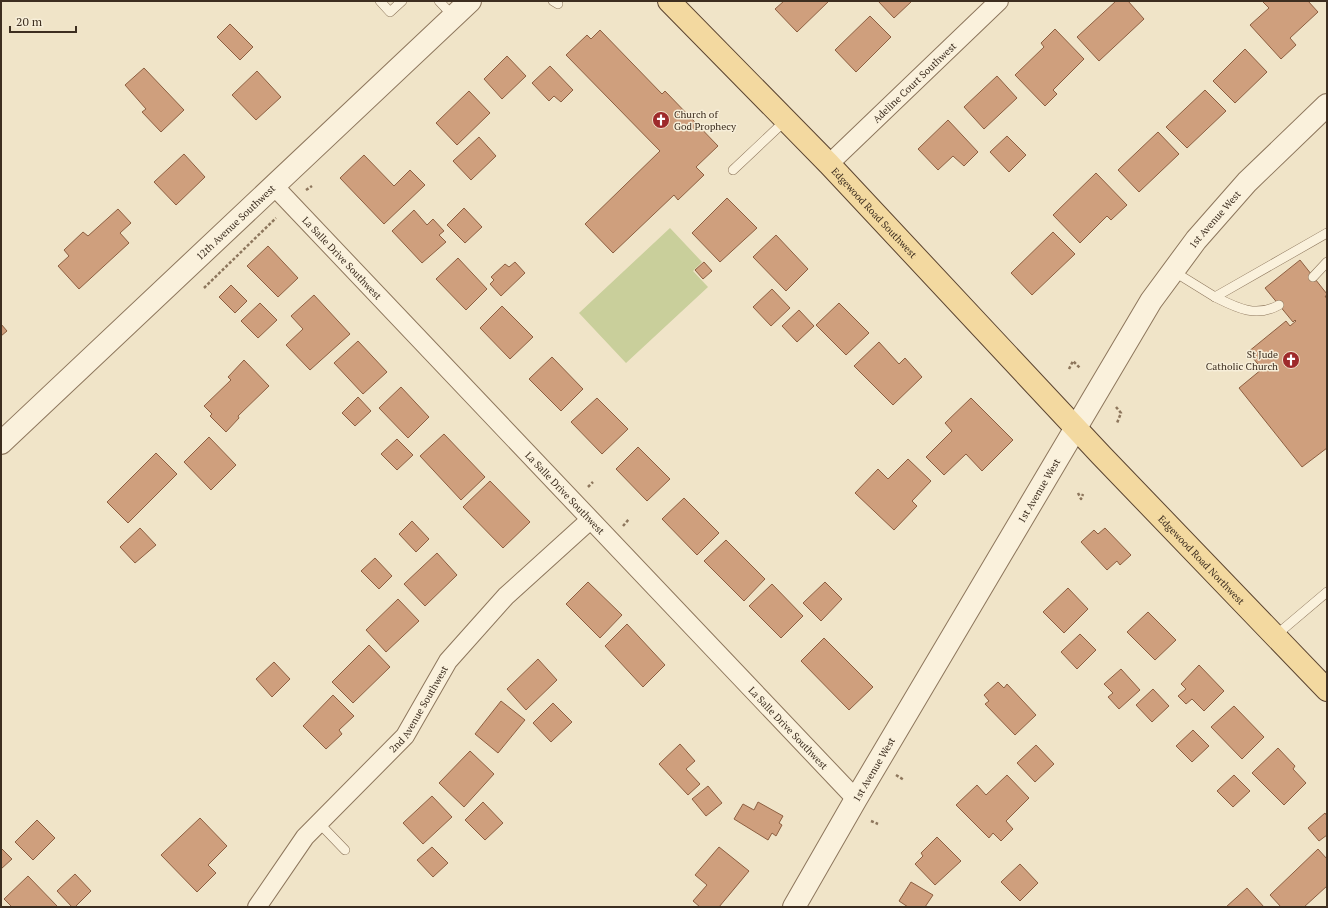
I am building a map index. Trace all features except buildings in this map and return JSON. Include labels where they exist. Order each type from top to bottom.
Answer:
[{"type":"main road","name":"Edgewood Road Southwest","points":[[669,1],[829,164],[1076,429]]},
{"type":"main road","name":"Edgewood Road Northwest","points":[[1076,429],[1327,690]]},
{"type":"street","name":"12th Avenue Southwest","points":[[1,443],[274,186],[447,9],[470,1]]},
{"type":"street","name":"Adeline Court Southwest","points":[[829,164],[999,1]]},
{"type":"street","name":"1st Avenue West","points":[[794,907],[856,799],[1151,301],[1196,240],[1247,182],[1327,106]]},
{"type":"street","name":"La Salle Drive Southwest","points":[[274,186],[856,799]]},
{"type":"street","name":"2nd Avenue Southwest","points":[[257,907],[305,837],[405,736],[448,661],[501,602],[590,520]]},
{"type":"lane","points":[[380,1],[390,12],[402,1]]},
{"type":"lane","points":[[733,170],[786,120]]},
{"type":"lane","points":[[1215,297],[1327,233]]},
{"type":"lane","points":[[1313,277],[1327,262]]},
{"type":"lane","points":[[1173,271],[1236,308],[1256,312],[1270,310],[1279,305]]},
{"type":"lane","points":[[1275,636],[1327,592]]},
{"type":"lane","points":[[319,823],[344,850]]},
{"type":"path","points":[[306,190],[312,186]]},
{"type":"path","points":[[204,288],[279,215]]},
{"type":"path","points":[[1069,369],[1072,362],[1080,368]]},
{"type":"path","points":[[1116,407],[1121,413],[1117,423]]},
{"type":"path","points":[[587,489],[593,482]]},
{"type":"path","points":[[1078,493],[1081,499],[1083,494]]},
{"type":"path","points":[[623,526],[629,519]]},
{"type":"path","points":[[896,775],[904,780]]},
{"type":"path","points":[[870,821],[878,824]]},
{"type":"green space","points":[[670,228],[702,262],[693,271],[708,287],[626,363],[579,313]]},
{"type":"place","name":"Church of God Prophecy","points":[[661,120]]},
{"type":"place","name":"St Jude Catholic Church","points":[[1291,360]]}]
